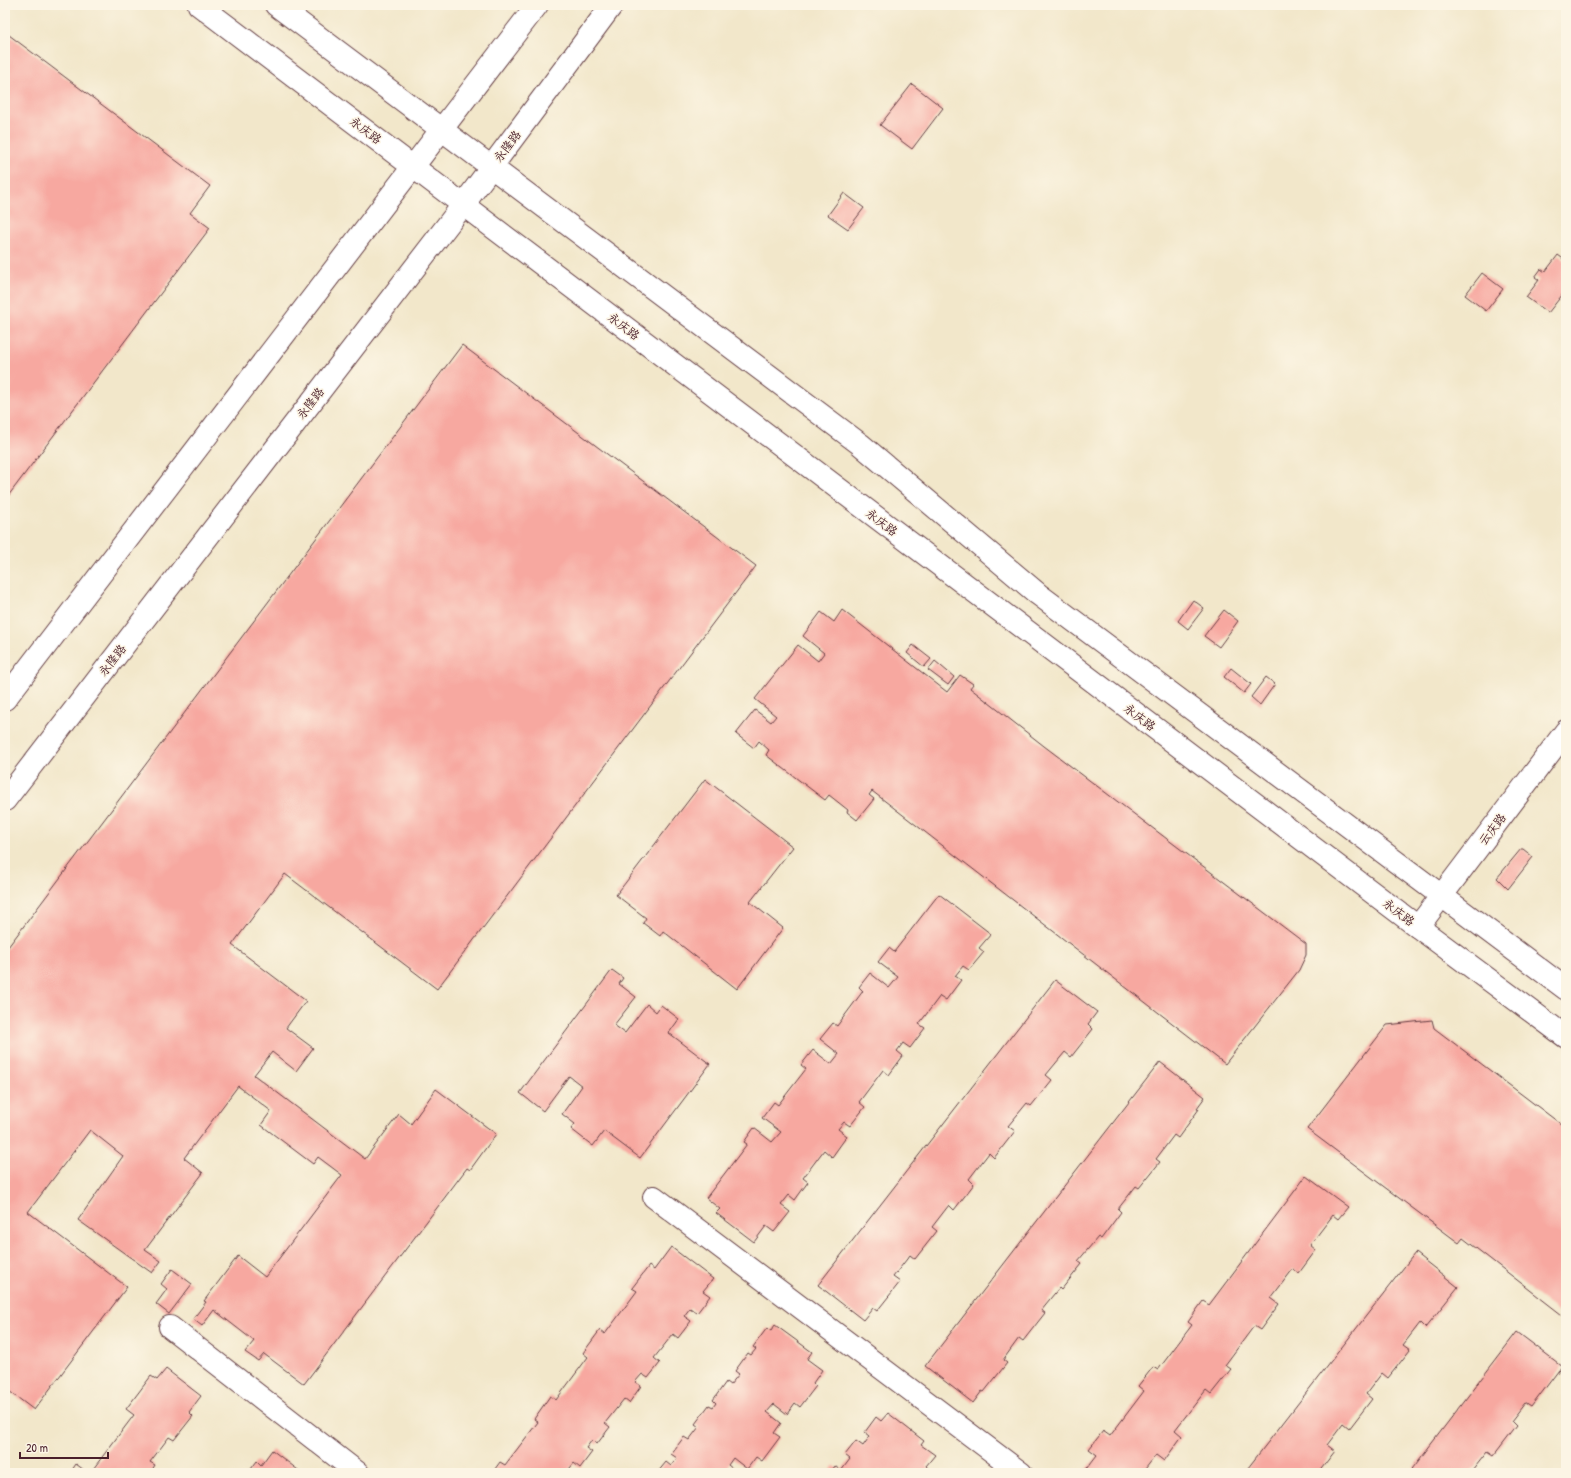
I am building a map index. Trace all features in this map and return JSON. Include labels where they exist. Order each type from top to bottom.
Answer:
[{"type":"street","name":"永庆路","points":[[199,5],[1418,927],[1566,1037]]},
{"type":"street","points":[[276,5],[860,444],[1038,594],[1566,989]]},
{"type":"street","points":[[5,699],[442,131],[537,5]]},
{"type":"street","name":"永隆路","points":[[5,800],[463,205],[612,5]]},
{"type":"street","name":"云庆路","points":[[1418,927],[1566,731]]},
{"type":"street","points":[[654,1197],[1021,1473]]},
{"type":"street","points":[[170,1327],[358,1473]]},
{"type":"building","points":[[5,32],[210,186],[190,213],[210,228],[5,500]]},
{"type":"building","points":[[912,84],[943,108],[912,149],[880,125]]},
{"type":"building","points":[[844,193],[864,208],[848,229],[828,215]]},
{"type":"building","points":[[1558,255],[1566,261],[1566,290],[1548,313],[1526,297],[1539,280],[1535,277],[1541,269],[1545,272]]},
{"type":"building","points":[[1482,273],[1503,289],[1486,311],[1465,295]]},
{"type":"building","points":[[462,345],[756,566],[437,989],[285,874],[232,945],[306,1001],[286,1028],[313,1048],[296,1071],[272,1052],[254,1075],[365,1159],[399,1114],[411,1124],[436,1089],[496,1134],[470,1170],[467,1168],[304,1384],[264,1354],[258,1361],[245,1352],[254,1341],[214,1310],[202,1326],[193,1319],[206,1302],[204,1301],[238,1256],[265,1277],[342,1175],[318,1157],[313,1164],[261,1125],[271,1111],[238,1086],[184,1158],[203,1173],[145,1250],[161,1261],[152,1273],[78,1220],[123,1156],[90,1130],[28,1212],[127,1287],[34,1410],[5,1388],[5,951]]},
{"type":"building","points":[[1193,600],[1204,608],[1188,629],[1178,621]]},
{"type":"building","points":[[842,610],[947,692],[960,675],[973,684],[970,688],[1044,746],[1306,944],[1306,955],[1299,970],[1225,1064],[872,791],[869,795],[874,799],[857,820],[847,812],[848,810],[829,795],[825,800],[766,755],[769,750],[759,741],[754,748],[736,734],[755,710],[771,722],[776,716],[755,699],[798,645],[818,661],[824,653],[803,636],[821,612],[834,622]]},
{"type":"building","points":[[1224,610],[1238,621],[1219,647],[1204,636]]},
{"type":"building","points":[[913,645],[931,659],[924,667],[907,653]]},
{"type":"building","points":[[935,661],[954,677],[948,685],[928,670]]},
{"type":"building","points":[[1231,668],[1251,684],[1244,693],[1224,677]]},
{"type":"building","points":[[1266,677],[1275,684],[1260,705],[1251,697]]},
{"type":"building","points":[[705,779],[793,847],[750,902],[783,928],[737,989],[663,931],[660,936],[643,923],[646,918],[616,895]]},
{"type":"building","points":[[1521,849],[1533,857],[1508,889],[1497,878]]},
{"type":"building","points":[[939,894],[991,934],[979,948],[984,952],[969,970],[963,966],[955,976],[961,980],[946,1000],[940,996],[919,1024],[925,1028],[910,1048],[903,1043],[897,1051],[903,1056],[889,1075],[883,1070],[859,1102],[865,1107],[850,1126],[844,1122],[838,1129],[847,1136],[832,1157],[824,1150],[803,1178],[808,1182],[795,1200],[789,1195],[781,1205],[790,1212],[774,1232],[766,1226],[754,1242],[716,1213],[720,1209],[706,1198],[747,1144],[744,1142],[754,1128],[772,1142],[781,1132],[762,1118],[774,1102],[778,1105],[806,1069],[801,1065],[813,1050],[831,1064],[839,1054],[820,1039],[833,1023],[837,1026],[863,991],[859,987],[870,973],[889,988],[898,977],[878,962],[889,948],[894,952]]},
{"type":"building","points":[[612,970],[623,978],[619,984],[636,997],[614,1025],[625,1033],[647,1004],[656,1012],[661,1005],[679,1019],[669,1033],[710,1064],[640,1158],[604,1131],[593,1146],[571,1129],[575,1124],[562,1114],[582,1086],[569,1076],[543,1111],[520,1093]]},
{"type":"building","points":[[1055,980],[1097,1012],[1088,1024],[1093,1029],[1071,1057],[1065,1052],[1046,1075],[1052,1080],[1031,1106],[1027,1103],[1008,1126],[1015,1131],[994,1158],[989,1153],[969,1179],[974,1184],[954,1210],[949,1205],[932,1227],[937,1231],[915,1259],[910,1255],[893,1277],[900,1282],[877,1311],[873,1308],[863,1320],[818,1285]]},
{"type":"building","points":[[1432,1020],[1434,1028],[1566,1128],[1566,1318],[1463,1238],[1459,1243],[1307,1129],[1387,1025]]},
{"type":"building","points":[[1160,1062],[1205,1097],[1197,1108],[1199,1109],[1178,1138],[1174,1135],[1156,1159],[1160,1162],[1139,1188],[1136,1186],[1118,1209],[1121,1212],[1101,1239],[1098,1237],[1078,1261],[1082,1264],[1061,1290],[1059,1288],[1041,1310],[1045,1313],[1023,1341],[1019,1338],[1003,1360],[1007,1363],[984,1392],[982,1391],[973,1403],[925,1366]]},
{"type":"building","points":[[1306,1176],[1348,1207],[1338,1219],[1333,1215],[1310,1245],[1316,1250],[1299,1273],[1293,1269],[1271,1298],[1279,1304],[1260,1330],[1254,1326],[1225,1365],[1231,1369],[1211,1394],[1206,1390],[1175,1430],[1182,1436],[1164,1461],[1156,1455],[1142,1473],[1083,1473],[1097,1455],[1089,1449],[1103,1431],[1110,1436],[1144,1391],[1138,1386],[1153,1367],[1158,1370],[1192,1325],[1188,1322],[1203,1301],[1209,1305]]},
{"type":"building","points":[[671,1247],[713,1279],[703,1291],[710,1296],[697,1313],[690,1308],[684,1316],[691,1321],[678,1338],[673,1334],[654,1358],[660,1363],[648,1378],[642,1374],[635,1382],[641,1386],[629,1403],[624,1399],[605,1423],[610,1427],[597,1444],[592,1440],[586,1448],[592,1452],[580,1468],[574,1463],[566,1473],[492,1473],[500,1462],[505,1465],[538,1422],[534,1419],[550,1396],[556,1400],[588,1357],[583,1353],[600,1330],[605,1334],[637,1291],[632,1288],[649,1266],[654,1270]]},
{"type":"building","points":[[1415,1253],[1458,1287],[1425,1328],[1420,1323],[1403,1345],[1410,1350],[1388,1378],[1382,1373],[1366,1394],[1372,1399],[1349,1429],[1343,1424],[1327,1445],[1335,1451],[1318,1473],[1244,1473]]},
{"type":"building","points":[[172,1269],[192,1284],[169,1314],[156,1304],[167,1289],[161,1284]]},
{"type":"building","points":[[775,1325],[812,1352],[807,1359],[822,1370],[813,1383],[816,1386],[800,1407],[795,1403],[787,1414],[774,1404],[767,1412],[781,1423],[774,1433],[780,1437],[762,1461],[756,1457],[747,1469],[733,1458],[728,1465],[738,1473],[657,1473],[666,1462],[671,1466],[677,1458],[671,1454],[684,1437],[689,1440],[699,1427],[695,1424],[709,1405],[713,1407],[716,1403],[713,1400],[726,1382],[730,1385],[739,1374],[735,1371],[748,1353],[751,1355],[756,1349],[753,1347],[767,1328],[771,1331]]},
{"type":"building","points":[[1517,1332],[1562,1366],[1531,1407],[1525,1403],[1511,1421],[1516,1426],[1493,1456],[1487,1452],[1472,1471],[1474,1473],[1409,1473]]},
{"type":"building","points":[[166,1369],[201,1396],[189,1412],[193,1416],[174,1440],[169,1437],[150,1462],[155,1465],[150,1473],[90,1473],[134,1415],[126,1409],[151,1376],[157,1380]]},
{"type":"building","points":[[888,1413],[924,1441],[921,1445],[935,1455],[926,1466],[928,1468],[924,1473],[830,1473],[835,1466],[841,1471],[850,1459],[845,1455],[856,1441],[863,1446],[870,1436],[865,1432],[876,1417],[881,1421]]},
{"type":"building","points":[[272,1450],[302,1473],[248,1473],[257,1461],[261,1465]]},
{"type":"building","points":[[76,1464],[88,1473],[70,1473]]}]
